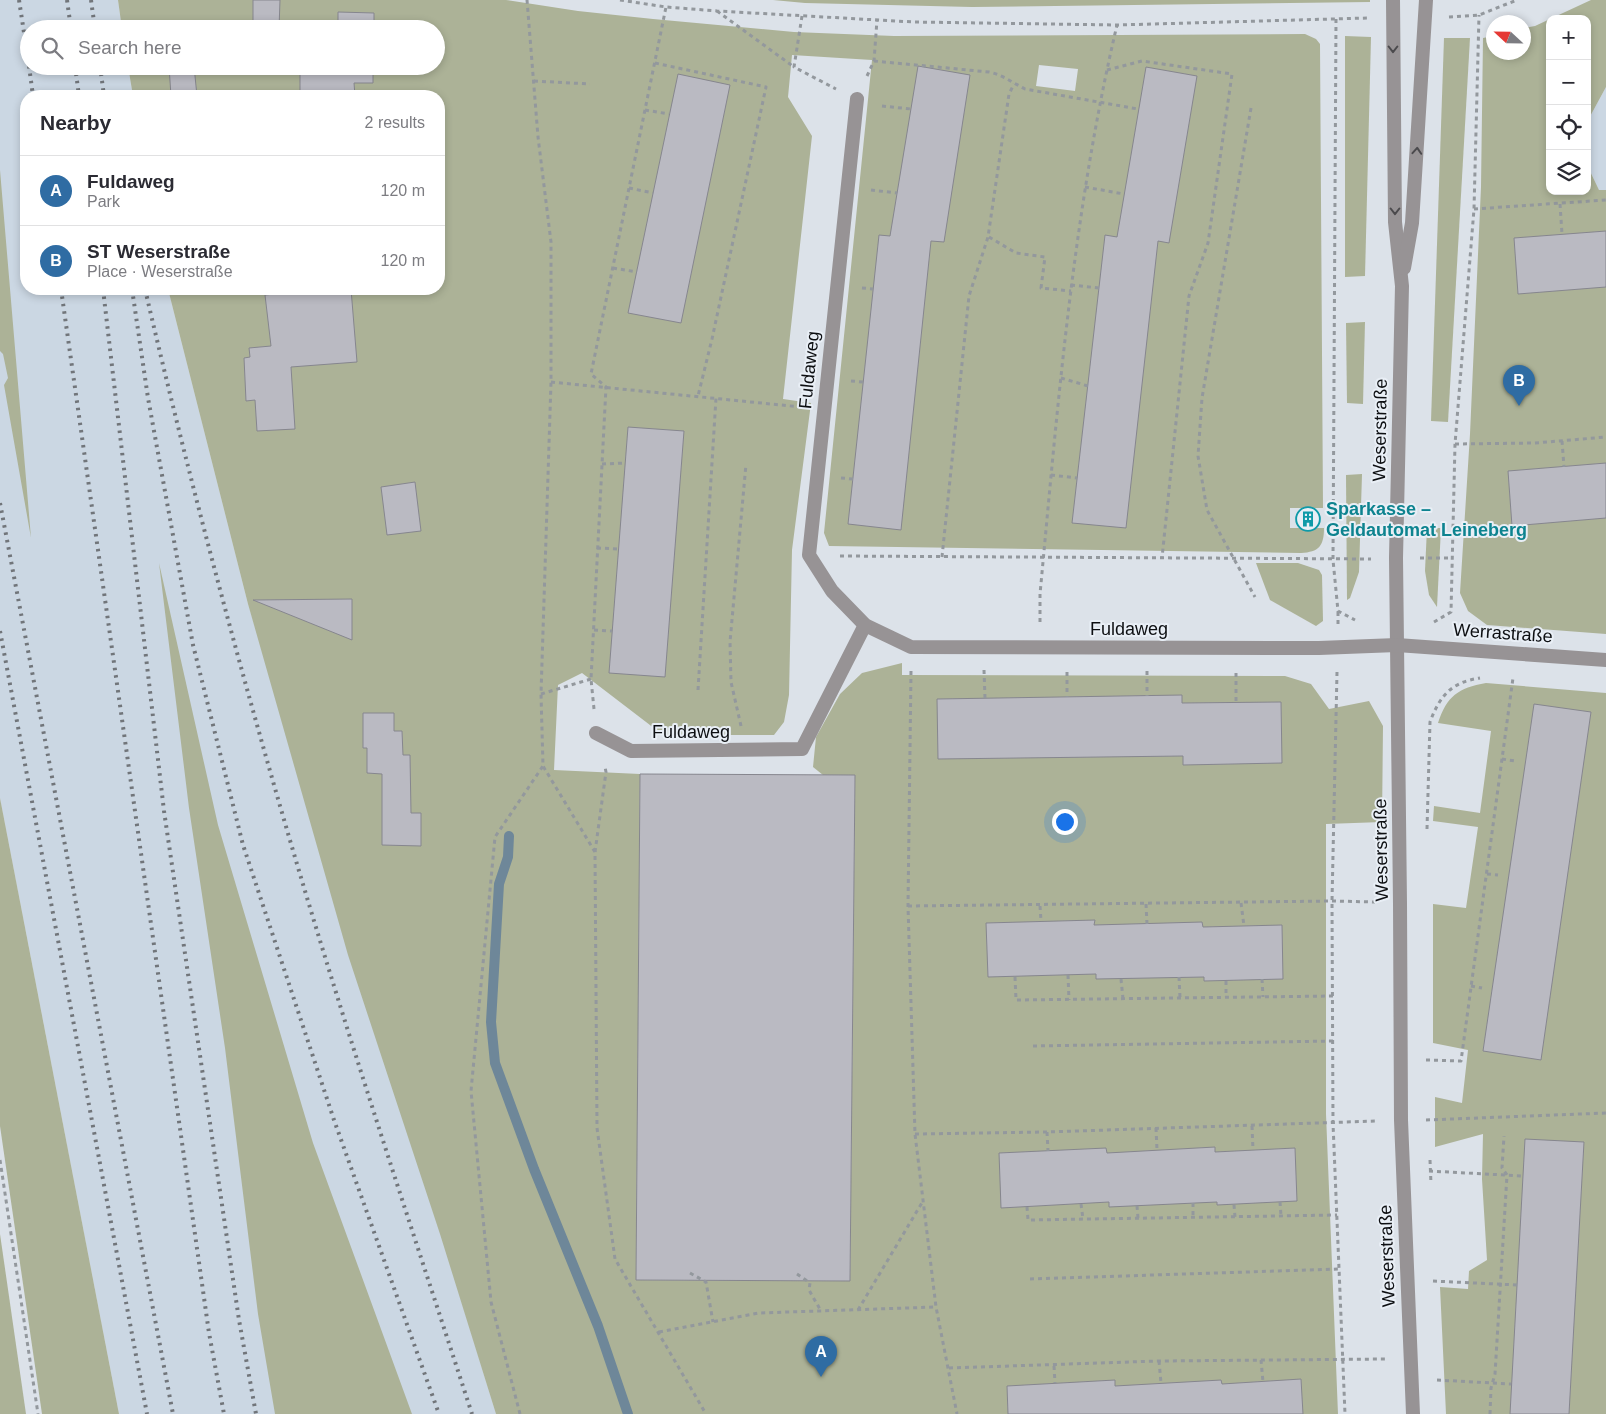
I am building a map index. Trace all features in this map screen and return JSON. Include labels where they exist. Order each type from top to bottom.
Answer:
[{"type":"street","name":"Weserstraße","points":[[1393,0],[1395,222],[1402,286],[1396,558],[1401,1120],[1413,1414]]},
{"type":"street","name":"Weserstraße","points":[[1402,286],[1412,223],[1426,0]]},
{"type":"street","name":"Fuldaweg","points":[[857,99],[809,555],[832,591],[865,625],[911,647],[1236,648],[1397,645]]},
{"type":"street","name":"Fuldaweg","points":[[596,733],[631,751],[802,749],[865,625]]},
{"type":"street","name":"Werrastraße","points":[[1397,645],[1606,660]]},
{"type":"path","points":[[620,0],[666,7],[718,11],[914,22],[1117,25],[1393,17]]},
{"type":"path","points":[[1426,18],[1479,15],[1517,0]]},
{"type":"path","points":[[606,387],[591,374],[666,7]]},
{"type":"path","points":[[718,11],[794,67],[857,99],[874,61],[877,20]]},
{"type":"path","points":[[794,67],[802,16]]},
{"type":"path","points":[[1040,647],[1040,594],[1043,558],[1070,291],[1085,187],[1117,25]]},
{"type":"path","points":[[874,61],[989,72],[1002,75],[1025,89],[1138,109]]},
{"type":"path","points":[[1107,70],[1142,61],[1232,74],[1208,243],[1189,296],[1162,558]]},
{"type":"path","points":[[655,63],[766,87],[698,396]]},
{"type":"path","points":[[534,81],[590,84]]},
{"type":"path","points":[[942,557],[969,296],[988,237],[1010,94],[1014,84]]},
{"type":"path","points":[[1251,108],[1202,398],[1198,456],[1207,510],[1255,597]]},
{"type":"path","points":[[646,110],[669,114]]},
{"type":"path","points":[[1085,187],[1124,194]]},
{"type":"path","points":[[629,188],[653,193]]},
{"type":"path","points":[[1474,209],[1606,200]]},
{"type":"path","points":[[1560,204],[1562,234]]},
{"type":"path","points":[[988,237],[1016,253],[1045,257],[1041,288],[1070,291]]},
{"type":"path","points":[[613,268],[637,272]]},
{"type":"path","points":[[1071,285],[1099,288]]},
{"type":"path","points":[[1061,378],[1088,386]]},
{"type":"path","points":[[551,382],[824,409]]},
{"type":"path","points":[[595,852],[606,772],[596,733],[592,679],[606,387]]},
{"type":"path","points":[[698,690],[716,398]]},
{"type":"path","points":[[1455,444],[1535,443],[1606,437]]},
{"type":"path","points":[[1562,441],[1564,467]]},
{"type":"path","points":[[602,464],[625,463]]},
{"type":"path","points":[[746,464],[730,642],[731,682],[737,715],[749,750]]},
{"type":"path","points":[[1051,475],[1077,478]]},
{"type":"path","points":[[598,548],[619,549]]},
{"type":"path","points":[[809,555],[1233,559],[1452,558]]},
{"type":"path","points":[[1338,610],[1332,901],[1333,1123],[1345,1414]]},
{"type":"path","points":[[594,630],[612,631]]},
{"type":"path","points":[[911,647],[908,906],[915,1134],[936,1307],[957,1414]]},
{"type":"path","points":[[1236,648],[1236,703]]},
{"type":"path","points":[[1401,1060],[1461,1061],[1514,676],[1505,677]]},
{"type":"path","points":[[1426,836],[1430,722],[1436,706],[1448,690],[1466,680],[1487,677]]},
{"type":"path","points":[[541,694],[592,679]]},
{"type":"path","points":[[1502,759],[1515,761]]},
{"type":"path","points":[[520,1414],[491,1302],[471,1091],[495,837],[543,766]]},
{"type":"path","points":[[1487,874],[1498,875]]},
{"type":"path","points":[[908,906],[1040,906],[1332,901],[1400,903]]},
{"type":"path","points":[[1241,903],[1244,926]]},
{"type":"path","points":[[1146,904],[1146,924]]},
{"type":"path","points":[[1040,906],[1041,922]]},
{"type":"path","points":[[1068,975],[1069,1000]]},
{"type":"path","points":[[1015,977],[1016,1000],[1333,996]]},
{"type":"path","points":[[1179,977],[1180,998]]},
{"type":"path","points":[[1121,979],[1123,999]]},
{"type":"path","points":[[1262,979],[1263,997]]},
{"type":"path","points":[[1226,981],[1226,997]]},
{"type":"path","points":[[1471,986],[1482,988]]},
{"type":"path","points":[[1033,1046],[1333,1041]]},
{"type":"path","points":[[1427,1051],[1427,1069]]},
{"type":"path","points":[[1428,1112],[1428,1129]]},
{"type":"path","points":[[915,1134],[1252,1126],[1606,1113]]},
{"type":"path","points":[[1252,1126],[1253,1150]]},
{"type":"path","points":[[1156,1128],[1157,1150]]},
{"type":"path","points":[[1047,1132],[1048,1151]]},
{"type":"path","points":[[1490,1414],[1507,1175],[1502,1168],[1504,1136]]},
{"type":"path","points":[[1430,1154],[1431,1191]]},
{"type":"path","points":[[0,1160],[38,1414]]},
{"type":"path","points":[[1403,1170],[1523,1176]]},
{"type":"path","points":[[858,1310],[923,1201]]},
{"type":"path","points":[[1280,1202],[1281,1216]]},
{"type":"path","points":[[1193,1203],[1194,1217]]},
{"type":"path","points":[[1081,1204],[1083,1219]]},
{"type":"path","points":[[1234,1205],[1235,1216]]},
{"type":"path","points":[[1027,1206],[1028,1220],[1337,1215]]},
{"type":"path","points":[[1137,1206],[1138,1218]]},
{"type":"path","points":[[1030,1279],[1338,1269]]},
{"type":"path","points":[[690,1273],[706,1282],[713,1322]]},
{"type":"path","points":[[798,1274],[810,1283],[809,1290],[816,1306],[821,1311]]},
{"type":"path","points":[[1407,1279],[1517,1285]]},
{"type":"path","points":[[1433,1281],[1434,1291]]},
{"type":"path","points":[[659,1332],[759,1313],[936,1307]]},
{"type":"path","points":[[949,1368],[1159,1361],[1375,1360],[1410,1357]]},
{"type":"path","points":[[1261,1360],[1263,1382]]},
{"type":"path","points":[[1159,1361],[1161,1383]]},
{"type":"path","points":[[1054,1366],[1055,1383]]},
{"type":"path","points":[[1438,1370],[1438,1389]]},
{"type":"path","points":[[1411,1379],[1512,1384]]},
{"type":"shaded area","points":[[0,0],[118,0],[121,20],[20,20],[20,75],[130,75],[132,90],[20,90],[20,295],[170,295],[248,604],[496,1414],[119,1414],[0,798]]},
{"type":"shaded area","points":[[1606,87],[1606,190],[1599,190],[1591,173],[1591,115]]},
{"type":"green space","points":[[118,0],[506,0],[578,11],[794,32],[894,36],[1305,34],[1316,39],[1320,44],[1323,508],[1290,508],[1290,528],[1324,528],[1323,539],[1319,547],[1312,551],[1301,553],[829,546],[824,533],[872,60],[792,55],[788,97],[812,136],[783,399],[811,403],[792,550],[789,695],[784,722],[774,735],[663,735],[582,673],[558,685],[554,770],[640,774],[636,1280],[850,1281],[855,775],[823,775],[813,767],[816,737],[840,694],[862,673],[902,663],[902,675],[1285,676],[1311,684],[1329,709],[1369,701],[1383,726],[1382,822],[1326,824],[1326,1114],[1338,1414],[496,1414],[440,1234],[348,955],[248,604],[170,295],[445,295],[445,90],[132,90],[130,75],[445,75],[445,20],[121,20]],"holes":[[[1039,65],[1078,69],[1075,91],[1036,86]]]},
{"type":"green space","points":[[773,0],[1370,0],[1370,2],[972,7],[805,3]]},
{"type":"green space","points":[[1591,0],[1606,0],[1606,87],[1591,115],[1591,15],[1559,15]]},
{"type":"green space","points":[[1546,21],[1546,195],[1591,195],[1591,173],[1599,190],[1606,190],[1606,634],[1487,625],[1468,611],[1460,593],[1470,434],[1481,187],[1483,38],[1486,37],[1486,60],[1531,60],[1531,27]]},
{"type":"green space","points":[[1345,36],[1371,37],[1365,276],[1345,277]]},
{"type":"green space","points":[[1444,38],[1470,38],[1448,422],[1431,421]]},
{"type":"green space","points":[[0,170],[31,538],[4,385],[8,378],[3,354],[0,351]]},
{"type":"green space","points":[[1365,322],[1363,404],[1347,403],[1346,323]]},
{"type":"green space","points":[[1362,474],[1359,572],[1350,598],[1347,600],[1346,475]]},
{"type":"green space","points":[[1427,528],[1441,528],[1437,607],[1429,595],[1425,571]]},
{"type":"green space","points":[[159,563],[218,825],[313,1143],[412,1414],[275,1414],[258,1314],[225,1048],[189,808]]},
{"type":"green space","points":[[1256,563],[1298,563],[1319,570],[1322,575],[1323,621],[1316,626],[1270,600]]},
{"type":"green space","points":[[1486,683],[1606,693],[1606,1414],[1446,1414],[1440,1287],[1468,1289],[1469,1271],[1487,1260],[1482,1179],[1483,1134],[1435,1147],[1435,1097],[1462,1103],[1468,1050],[1433,1043],[1433,904],[1466,908],[1478,827],[1433,821],[1434,806],[1480,813],[1491,731],[1438,723],[1445,706],[1455,695],[1468,688]]},
{"type":"green space","points":[[0,798],[119,1414],[42,1414],[0,1126]]},
{"type":"green space","points":[[0,1234],[26,1414],[0,1414]]},
{"type":"building","points":[[253,0],[280,0],[279,20],[253,20]]},
{"type":"building","points":[[338,12],[374,13],[374,20],[338,20]]},
{"type":"building","points":[[918,66],[970,75],[944,242],[931,241],[901,530],[848,524],[879,235],[890,236]]},
{"type":"building","points":[[1146,67],[1197,76],[1169,243],[1158,241],[1126,528],[1072,523],[1105,235],[1117,237]]},
{"type":"building","points":[[678,74],[730,85],[681,323],[628,313]]},
{"type":"building","points":[[170,75],[195,75],[196,90],[171,90]]},
{"type":"building","points":[[300,75],[373,75],[373,83],[354,83],[355,90],[300,90]]},
{"type":"building","points":[[1606,231],[1606,287],[1518,294],[1514,238]]},
{"type":"building","points":[[265,295],[351,295],[357,362],[291,367],[295,429],[257,431],[255,400],[246,401],[244,358],[250,357],[249,348],[271,346]]},
{"type":"building","points":[[628,427],[684,431],[665,677],[609,673]]},
{"type":"building","points":[[1606,463],[1606,518],[1512,526],[1508,471]]},
{"type":"building","points":[[415,482],[421,531],[387,535],[381,487]]},
{"type":"building","points":[[352,599],[352,640],[253,600]]},
{"type":"building","points":[[1182,695],[1182,703],[1281,702],[1282,763],[1183,765],[1183,756],[938,759],[937,699]]},
{"type":"building","points":[[1534,704],[1591,712],[1541,1060],[1483,1051]]},
{"type":"building","points":[[363,713],[394,713],[394,731],[402,731],[403,755],[410,755],[411,813],[421,813],[421,846],[382,845],[382,774],[367,773],[367,748],[363,748]]},
{"type":"building","points":[[640,774],[855,775],[850,1281],[636,1280]]},
{"type":"building","points":[[1095,920],[1094,925],[1202,922],[1203,927],[1282,925],[1283,979],[1204,981],[1204,977],[1096,979],[1096,974],[988,977],[986,923]]},
{"type":"building","points":[[1525,1139],[1584,1142],[1569,1414],[1510,1414]]},
{"type":"building","points":[[1215,1147],[1215,1152],[1295,1148],[1297,1201],[1217,1205],[1217,1202],[1109,1207],[1109,1202],[1001,1208],[999,1153],[1106,1148],[1107,1153]]},
{"type":"building","points":[[1301,1379],[1303,1414],[1008,1414],[1007,1386],[1115,1380],[1115,1386],[1221,1380],[1222,1384]]},
{"type":"waterway","points":[[509,836],[508,857],[499,884],[491,1022],[495,1063],[534,1169],[598,1326],[628,1414]]},
{"type":"railway","points":[[19,0],[22,20]]},
{"type":"railway","points":[[67,0],[70,20]]},
{"type":"railway","points":[[91,0],[94,20]]},
{"type":"railway","points":[[30,75],[32,90]]},
{"type":"railway","points":[[76,75],[78,90]]},
{"type":"railway","points":[[101,75],[103,90]]},
{"type":"railway","points":[[62,295],[209,1333],[224,1414]]},
{"type":"railway","points":[[104,295],[164,811],[239,1320],[256,1414]]},
{"type":"railway","points":[[133,295],[148,398],[193,645],[243,845],[334,1120],[439,1414]]},
{"type":"railway","points":[[146,295],[212,560],[287,830],[354,1050],[472,1414]]},
{"type":"railway","points":[[0,503],[173,1414]]},
{"type":"railway","points":[[0,631],[147,1414]]},
{"type":"place","name":"ST Weserstraße","points":[[1519,406]]},
{"type":"place","name":"Sparkasse – Geldautomat Leineberg","points":[[1308,519]]},
{"type":"place","name":"Fuldaweg","points":[[821,1377]]}]
